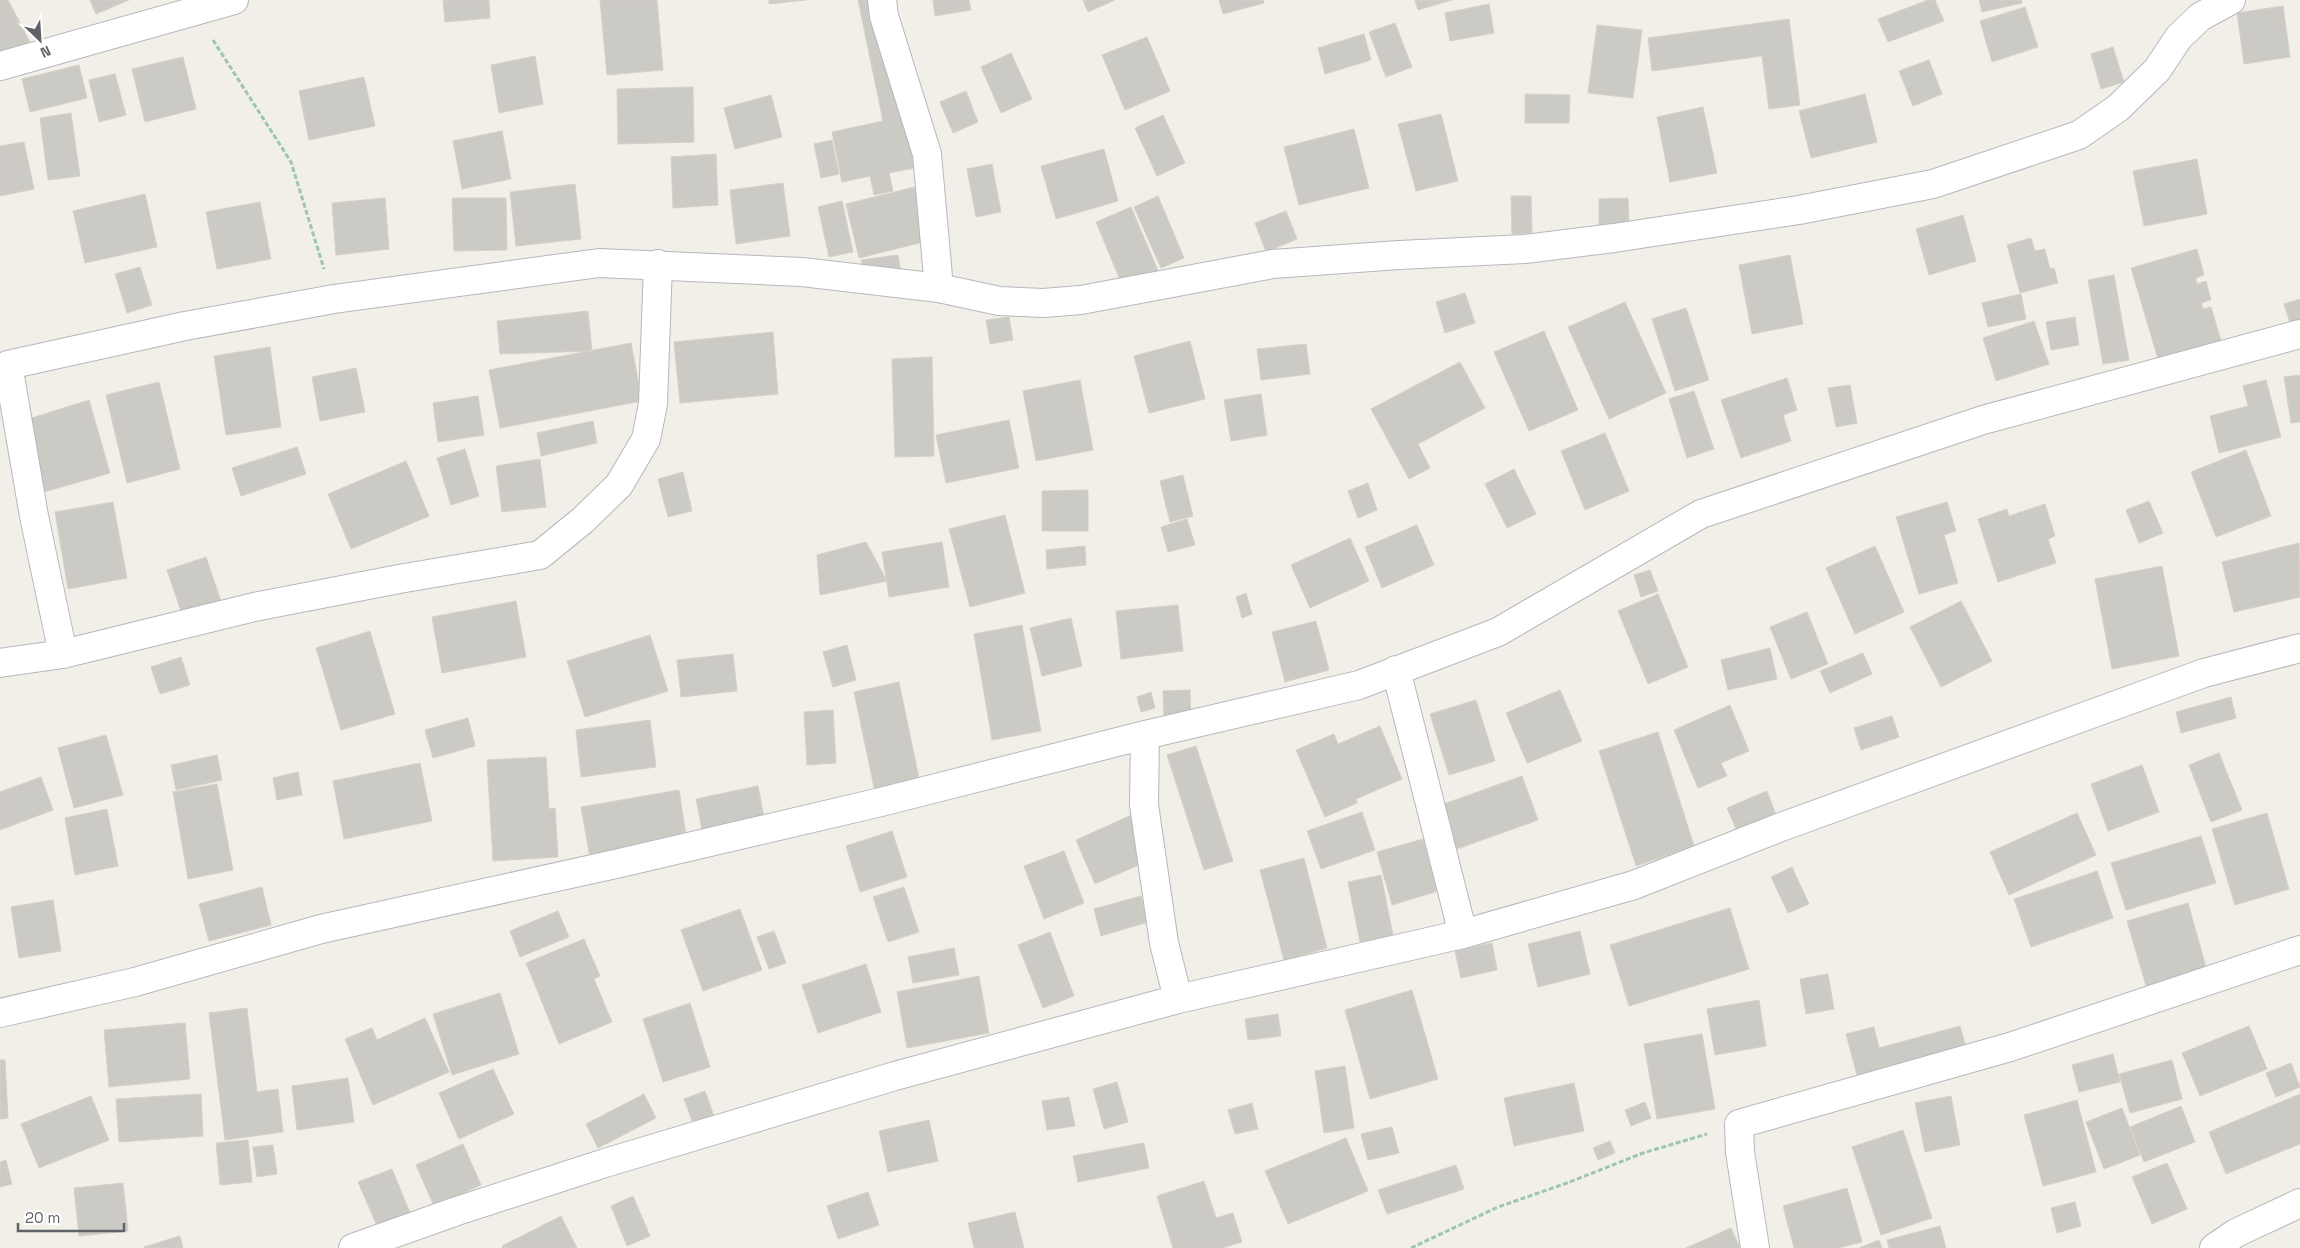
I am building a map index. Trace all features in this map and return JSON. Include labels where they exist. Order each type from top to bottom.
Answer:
[{"type":"street","points":[[0,66],[193,10],[234,0]]},
{"type":"street","points":[[882,0],[884,16],[927,154],[939,288]]},
{"type":"street","points":[[63,654],[34,516],[8,365],[185,326],[334,299],[599,263],[658,264],[802,272],[939,288],[1000,301],[1043,303],[1081,300],[1273,264],[1399,254],[1525,249],[1614,238],[1799,210],[1933,184],[2079,135],[2118,108],[2157,70],[2179,37],[2200,17],[2231,0]]},
{"type":"street","points":[[0,663],[63,654],[254,607],[399,579],[540,555],[583,520],[619,485],[646,439],[652,404],[658,264]]},
{"type":"street","points":[[0,1012],[135,982],[321,929],[620,863],[852,809],[1145,735],[1359,684],[1498,632],[1701,514],[1983,420],[2300,334]]},
{"type":"street","points":[[353,1248],[456,1211],[605,1163],[895,1076],[1178,999],[1463,934],[1634,885],[1781,827],[2204,673],[2300,648]]},
{"type":"street","points":[[1396,670],[1463,934]]},
{"type":"street","points":[[1145,735],[1144,805],[1164,943],[1178,999]]},
{"type":"street","points":[[1755,1248],[1740,1152],[1739,1124],[2010,1047],[2300,950]]},
{"type":"street","points":[[2214,1248],[2236,1233],[2300,1203]]},
{"type":"path","points":[[193,10],[291,162],[334,299]]},
{"type":"path","points":[[1411,1248],[1498,1207],[1567,1184],[1643,1153],[1739,1124]]},
{"type":"building","points":[[0,0],[8,0],[31,44],[0,60]]},
{"type":"building","points":[[90,0],[129,0],[96,14]]},
{"type":"building","points":[[443,0],[489,0],[490,18],[445,22]]},
{"type":"building","points":[[600,0],[657,0],[663,70],[607,75]]},
{"type":"building","points":[[769,0],[806,0],[769,4]]},
{"type":"building","points":[[858,0],[879,0],[915,168],[889,173],[893,191],[874,195],[870,176],[842,182],[832,132],[883,121]]},
{"type":"building","points":[[933,0],[969,0],[971,10],[935,16]]},
{"type":"building","points":[[1083,0],[1115,0],[1088,12]]},
{"type":"building","points":[[1219,0],[1263,0],[1264,3],[1223,14]]},
{"type":"building","points":[[1415,0],[1452,0],[1418,10]]},
{"type":"building","points":[[1928,0],[1935,0],[1944,21],[1888,42],[1878,19]]},
{"type":"building","points":[[1979,0],[2021,0],[2022,3],[1982,12]]},
{"type":"building","points":[[1489,4],[1494,33],[1450,41],[1445,13]]},
{"type":"building","points":[[2283,6],[2290,57],[2244,64],[2237,13]]},
{"type":"building","points":[[2025,7],[2038,47],[1992,62],[1980,21]]},
{"type":"building","points":[[1789,19],[1800,105],[1769,109],[1762,56],[1652,71],[1648,38]]},
{"type":"building","points":[[1395,23],[1412,67],[1386,77],[1369,32]]},
{"type":"building","points":[[1597,25],[1642,30],[1633,98],[1588,93]]},
{"type":"building","points":[[1364,34],[1371,60],[1325,74],[1318,48]]},
{"type":"building","points":[[1147,37],[1170,91],[1125,110],[1102,55]]},
{"type":"building","points":[[2113,47],[2124,82],[2101,89],[2091,54]]},
{"type":"building","points":[[1011,53],[1032,99],[1001,113],[981,67]]},
{"type":"building","points":[[535,56],[543,104],[499,113],[491,65]]},
{"type":"building","points":[[183,57],[196,109],[145,122],[132,69]]},
{"type":"building","points":[[1929,60],[1942,94],[1913,106],[1899,71]]},
{"type":"building","points":[[79,65],[87,98],[30,112],[22,79]]},
{"type":"building","points":[[115,74],[126,115],[99,122],[89,80]]},
{"type":"building","points":[[364,77],[375,126],[309,140],[299,91]]},
{"type":"building","points":[[693,87],[694,142],[618,144],[617,89]]},
{"type":"building","points":[[966,91],[978,122],[953,133],[940,102]]},
{"type":"building","points":[[1525,94],[1570,95],[1569,123],[1525,123]]},
{"type":"building","points":[[1865,94],[1877,142],[1811,158],[1799,111]]},
{"type":"building","points":[[771,95],[782,137],[735,149],[724,108]]},
{"type":"building","points":[[1703,107],[1717,173],[1670,182],[1657,117]]},
{"type":"building","points":[[71,113],[80,176],[48,180],[40,118]]},
{"type":"building","points":[[1441,114],[1458,181],[1416,191],[1398,124]]},
{"type":"building","points":[[1163,115],[1185,163],[1157,176],[1135,128]]},
{"type":"building","points":[[1354,129],[1369,188],[1299,205],[1284,147]]},
{"type":"building","points":[[502,131],[511,179],[462,189],[453,141]]},
{"type":"building","points":[[832,140],[839,174],[821,178],[814,144]]},
{"type":"building","points":[[24,142],[34,189],[0,196],[0,146]]},
{"type":"building","points":[[1104,149],[1118,201],[1056,219],[1041,166]]},
{"type":"building","points":[[716,154],[718,205],[673,208],[671,157]]},
{"type":"building","points":[[2197,159],[2207,214],[2144,226],[2133,171]]},
{"type":"building","points":[[992,164],[1001,212],[976,217],[967,169]]},
{"type":"building","points":[[783,183],[790,236],[736,244],[730,190]]},
{"type":"building","points":[[575,184],[581,239],[516,246],[510,192]]},
{"type":"building","points":[[915,187],[928,241],[859,258],[846,204]]},
{"type":"building","points":[[145,194],[157,247],[85,263],[73,211]]},
{"type":"building","points":[[1158,196],[1184,258],[1161,268],[1134,207]]},
{"type":"building","points":[[1511,196],[1531,196],[1532,233],[1512,234]]},
{"type":"building","points":[[385,198],[389,249],[336,255],[332,203]]},
{"type":"building","points":[[452,198],[506,198],[507,250],[454,251]]},
{"type":"building","points":[[1628,198],[1629,226],[1599,227],[1599,199]]},
{"type":"building","points":[[842,201],[853,252],[829,257],[818,207]]},
{"type":"building","points":[[260,202],[271,259],[217,269],[206,212]]},
{"type":"building","points":[[1131,207],[1159,273],[1123,287],[1096,222]]},
{"type":"building","points":[[1286,211],[1297,239],[1266,252],[1255,223]]},
{"type":"building","points":[[1963,215],[1976,261],[1929,275],[1916,229]]},
{"type":"building","points":[[2031,238],[2035,251],[2045,249],[2050,269],[2054,268],[2058,283],[2020,293],[2007,245]]},
{"type":"building","points":[[2197,249],[2204,275],[2196,278],[2197,284],[2206,281],[2211,300],[2201,303],[2203,309],[2211,307],[2222,344],[2161,369],[2131,268]]},
{"type":"building","points":[[898,255],[902,279],[865,285],[861,260]]},
{"type":"building","points":[[1790,255],[1803,324],[1752,334],[1739,265]]},
{"type":"building","points":[[140,267],[152,305],[127,313],[115,274]]},
{"type":"building","points":[[2114,275],[2129,360],[2103,364],[2088,280]]},
{"type":"building","points":[[1465,293],[1475,323],[1445,333],[1436,302]]},
{"type":"building","points":[[2021,294],[2026,319],[1988,327],[1982,303]]},
{"type":"building","points":[[2300,299],[2300,323],[2291,326],[2284,304]]},
{"type":"building","points":[[1625,302],[1666,393],[1609,419],[1568,327]]},
{"type":"building","points":[[1686,308],[1709,380],[1675,391],[1652,319]]},
{"type":"building","points":[[588,311],[592,351],[500,354],[497,321]]},
{"type":"building","points":[[1009,317],[1013,340],[990,344],[986,320]]},
{"type":"building","points":[[2075,317],[2079,345],[2051,350],[2046,322]]},
{"type":"building","points":[[2034,321],[2049,364],[1996,381],[1983,338]]},
{"type":"building","points":[[1544,331],[1578,410],[1529,431],[1494,352]]},
{"type":"building","points":[[773,332],[778,394],[680,403],[674,342]]},
{"type":"building","points":[[1190,341],[1205,399],[1149,413],[1134,356]]},
{"type":"building","points":[[631,343],[642,401],[500,428],[489,370]]},
{"type":"building","points":[[1306,344],[1310,374],[1261,380],[1257,349]]},
{"type":"building","points":[[270,347],[281,427],[226,435],[214,356]]},
{"type":"building","points":[[932,357],[934,456],[895,457],[892,359]]},
{"type":"building","points":[[1460,362],[1485,408],[1418,444],[1430,468],[1409,479],[1371,409]]},
{"type":"building","points":[[356,368],[365,412],[320,421],[312,377]]},
{"type":"building","points":[[2300,375],[2300,422],[2291,423],[2284,377]]},
{"type":"building","points":[[1787,378],[1797,410],[1783,415],[1791,441],[1741,458],[1721,400]]},
{"type":"building","points":[[1080,380],[1093,450],[1036,461],[1023,391]]},
{"type":"building","points":[[2266,380],[2281,437],[2219,453],[2210,416],[2248,406],[2243,386]]},
{"type":"building","points":[[159,382],[180,469],[127,483],[106,395]]},
{"type":"building","points":[[1850,385],[1857,423],[1836,427],[1828,388]]},
{"type":"building","points":[[1694,391],[1714,449],[1687,458],[1669,399]]},
{"type":"building","points":[[1261,394],[1267,435],[1231,441],[1224,400]]},
{"type":"building","points":[[478,396],[484,435],[438,442],[433,403]]},
{"type":"building","points":[[89,400],[110,473],[37,494],[16,423]]},
{"type":"building","points":[[1009,420],[1019,468],[946,483],[936,435]]},
{"type":"building","points":[[593,421],[597,443],[541,456],[537,433]]},
{"type":"building","points":[[1605,433],[1629,491],[1585,510],[1561,451]]},
{"type":"building","points":[[297,447],[306,474],[241,496],[232,468]]},
{"type":"building","points":[[465,449],[479,496],[451,505],[437,458]]},
{"type":"building","points":[[2246,450],[2271,516],[2216,537],[2191,472]]},
{"type":"building","points":[[540,459],[546,507],[502,512],[496,466]]},
{"type":"building","points":[[406,461],[429,516],[351,549],[328,494]]},
{"type":"building","points":[[1514,469],[1536,514],[1507,528],[1485,484]]},
{"type":"building","points":[[683,472],[692,511],[668,517],[658,479]]},
{"type":"building","points":[[1183,475],[1193,516],[1170,522],[1160,481]]},
{"type":"building","points":[[1368,483],[1377,510],[1358,518],[1348,491]]},
{"type":"building","points":[[1088,490],[1088,531],[1042,531],[1042,491]]},
{"type":"building","points":[[2149,501],[2163,533],[2139,543],[2126,510]]},
{"type":"building","points":[[113,502],[127,578],[68,589],[55,512]]},
{"type":"building","points":[[1947,502],[1956,531],[1944,535],[1958,583],[1919,594],[1896,517]]},
{"type":"building","points":[[2045,504],[2055,536],[2048,539],[2056,563],[1998,582],[1978,519],[2007,509],[2009,516]]},
{"type":"building","points":[[1005,515],[1025,593],[970,607],[949,529]]},
{"type":"building","points":[[1187,519],[1195,545],[1168,552],[1161,527]]},
{"type":"building","points":[[1417,525],[1434,565],[1382,588],[1365,547]]},
{"type":"building","points":[[1350,538],[1369,581],[1310,608],[1291,565]]},
{"type":"building","points":[[866,542],[887,581],[820,595],[817,555]]},
{"type":"building","points":[[942,542],[949,587],[889,597],[882,552]]},
{"type":"building","points":[[2299,543],[2300,597],[2234,612],[2222,562]]},
{"type":"building","points":[[1085,546],[1086,565],[1047,569],[1046,550]]},
{"type":"building","points":[[1875,546],[1904,612],[1855,634],[1826,568]]},
{"type":"building","points":[[206,557],[221,601],[182,614],[167,570]]},
{"type":"building","points":[[2162,566],[2179,656],[2112,669],[2095,579]]},
{"type":"building","points":[[1650,570],[1658,591],[1641,597],[1634,575]]},
{"type":"building","points":[[1246,593],[1252,614],[1242,618],[1236,597]]},
{"type":"building","points":[[1658,594],[1688,667],[1648,684],[1618,611]]},
{"type":"building","points":[[516,601],[526,657],[442,673],[432,617]]},
{"type":"building","points":[[1961,601],[1992,661],[1941,687],[1910,627]]},
{"type":"building","points":[[1178,605],[1183,651],[1121,659],[1116,611]]},
{"type":"building","points":[[1807,612],[1828,664],[1791,679],[1770,627]]},
{"type":"building","points":[[1071,618],[1082,666],[1042,676],[1030,628]]},
{"type":"building","points":[[1316,621],[1329,670],[1285,682],[1272,632]]},
{"type":"building","points":[[1022,625],[1041,731],[992,740],[974,634]]},
{"type":"building","points":[[370,631],[395,714],[341,730],[316,648]]},
{"type":"building","points":[[650,635],[668,691],[585,717],[567,661]]},
{"type":"building","points":[[847,645],[856,680],[833,687],[823,652]]},
{"type":"building","points":[[1770,648],[1777,679],[1728,690],[1721,660]]},
{"type":"building","points":[[1863,653],[1872,674],[1830,693],[1820,671]]},
{"type":"building","points":[[733,654],[737,691],[681,697],[677,660]]},
{"type":"building","points":[[181,657],[190,685],[160,694],[151,667]]},
{"type":"building","points":[[899,682],[920,783],[875,792],[854,692]]},
{"type":"building","points":[[1190,690],[1191,718],[1164,719],[1163,691]]},
{"type":"building","points":[[1560,690],[1582,741],[1527,763],[1506,713]]},
{"type":"building","points":[[1151,692],[1155,708],[1141,712],[1137,697]]},
{"type":"building","points":[[2231,697],[2236,718],[2181,733],[2176,712]]},
{"type":"building","points":[[1476,700],[1495,761],[1449,775],[1430,714]]},
{"type":"building","points":[[1730,705],[1749,751],[1721,763],[1727,776],[1698,788],[1674,730]]},
{"type":"building","points":[[833,710],[836,763],[807,765],[804,712]]},
{"type":"building","points":[[1892,716],[1899,737],[1861,750],[1854,728]]},
{"type":"building","points":[[468,718],[475,746],[433,758],[425,730]]},
{"type":"building","points":[[650,720],[656,767],[581,777],[576,730]]},
{"type":"building","points":[[1380,726],[1402,779],[1356,799],[1357,803],[1325,817],[1296,750],[1334,734],[1338,744]]},
{"type":"building","points":[[1658,732],[1694,846],[1636,866],[1599,751]]},
{"type":"building","points":[[106,735],[123,795],[74,808],[58,748]]},
{"type":"building","points":[[1196,746],[1233,861],[1204,870],[1167,755]]},
{"type":"building","points":[[2219,753],[2242,810],[2211,822],[2189,765]]},
{"type":"building","points":[[217,755],[222,780],[176,790],[171,765]]},
{"type":"building","points":[[546,757],[549,809],[555,808],[558,857],[493,861],[487,760]]},
{"type":"building","points":[[420,763],[432,821],[344,839],[333,781]]},
{"type":"building","points":[[2142,765],[2159,812],[2108,831],[2091,784]]},
{"type":"building","points":[[298,772],[302,795],[277,800],[273,778]]},
{"type":"building","points":[[1522,776],[1538,820],[1457,849],[1441,805]]},
{"type":"building","points":[[41,777],[53,810],[0,830],[0,792]]},
{"type":"building","points":[[217,784],[233,870],[188,879],[173,792]]},
{"type":"building","points":[[758,786],[765,823],[703,835],[696,799]]},
{"type":"building","points":[[679,790],[687,842],[590,858],[581,807]]},
{"type":"building","points":[[1767,791],[1776,815],[1737,831],[1727,808]]},
{"type":"building","points":[[107,809],[118,866],[75,875],[65,818]]},
{"type":"building","points":[[1362,812],[1375,850],[1321,869],[1307,831]]},
{"type":"building","points":[[1136,813],[1155,858],[1095,884],[1076,840]]},
{"type":"building","points":[[2077,813],[2096,855],[2009,895],[1990,852]]},
{"type":"building","points":[[2267,813],[2289,889],[2235,905],[2212,829]]},
{"type":"building","points":[[892,831],[907,877],[860,892],[846,846]]},
{"type":"building","points":[[2201,836],[2216,883],[2126,910],[2111,863]]},
{"type":"building","points":[[1423,839],[1438,891],[1392,905],[1377,852]]},
{"type":"building","points":[[1064,851],[1084,903],[1044,919],[1024,866]]},
{"type":"building","points":[[1304,858],[1327,948],[1284,960],[1260,870]]},
{"type":"building","points":[[1792,867],[1809,904],[1788,913],[1771,877]]},
{"type":"building","points":[[2097,871],[2113,918],[2031,947],[2014,899]]},
{"type":"building","points":[[1381,875],[1393,935],[1360,942],[1348,882]]},
{"type":"building","points":[[262,887],[271,925],[209,941],[199,904]]},
{"type":"building","points":[[904,887],[919,932],[888,942],[873,897]]},
{"type":"building","points":[[1141,896],[1148,922],[1101,936],[1094,909]]},
{"type":"building","points":[[53,900],[61,951],[19,958],[11,907]]},
{"type":"building","points":[[2188,903],[2209,978],[2149,996],[2127,921]]},
{"type":"building","points":[[1730,908],[1749,969],[1629,1006],[1610,945]]},
{"type":"building","points":[[740,909],[762,970],[703,991],[681,930]]},
{"type":"building","points":[[558,911],[569,937],[520,957],[510,931]]},
{"type":"building","points":[[774,931],[786,963],[769,969],[757,937]]},
{"type":"building","points":[[1580,931],[1590,974],[1538,987],[1528,944]]},
{"type":"building","points":[[1050,932],[1074,996],[1043,1008],[1018,945]]},
{"type":"building","points":[[584,939],[600,976],[594,979],[612,1022],[559,1044],[526,963]]},
{"type":"building","points":[[1492,943],[1497,970],[1461,978],[1455,951]]},
{"type":"building","points":[[954,948],[959,975],[913,983],[908,957]]},
{"type":"building","points":[[866,964],[881,1012],[818,1033],[802,985]]},
{"type":"building","points":[[1828,974],[1834,1009],[1806,1014],[1800,979]]},
{"type":"building","points":[[979,976],[989,1033],[907,1048],[897,992]]},
{"type":"building","points":[[1412,990],[1438,1079],[1370,1099],[1345,1010]]},
{"type":"building","points":[[500,993],[519,1054],[452,1075],[433,1014]]},
{"type":"building","points":[[1759,1000],[1766,1046],[1715,1055],[1707,1009]]},
{"type":"building","points":[[690,1003],[710,1067],[663,1082],[643,1019]]},
{"type":"building","points":[[247,1008],[257,1092],[278,1089],[283,1132],[225,1140],[209,1013]]},
{"type":"building","points":[[1278,1014],[1281,1036],[1248,1040],[1245,1019]]},
{"type":"building","points":[[425,1018],[449,1072],[373,1105],[345,1039],[372,1028],[377,1040]]},
{"type":"building","points":[[185,1023],[190,1079],[109,1087],[104,1030]]},
{"type":"building","points":[[1960,1026],[1968,1054],[1859,1083],[1846,1034],[1874,1027],[1879,1048]]},
{"type":"building","points":[[2249,1026],[2267,1069],[2200,1096],[2182,1053]]},
{"type":"building","points":[[1702,1034],[1715,1109],[1657,1119],[1644,1044]]},
{"type":"building","points":[[2113,1054],[2120,1082],[2079,1092],[2072,1065]]},
{"type":"building","points":[[0,1060],[5,1060],[8,1118],[0,1119]]},
{"type":"building","points":[[2172,1060],[2182,1099],[2130,1113],[2119,1074]]},
{"type":"building","points":[[2291,1063],[2300,1087],[2276,1097],[2266,1073]]},
{"type":"building","points":[[1345,1066],[1354,1128],[1324,1133],[1315,1071]]},
{"type":"building","points":[[493,1069],[514,1114],[459,1139],[439,1093]]},
{"type":"building","points":[[348,1078],[354,1122],[297,1130],[292,1086]]},
{"type":"building","points":[[1117,1082],[1128,1122],[1104,1129],[1093,1089]]},
{"type":"building","points":[[1574,1083],[1584,1131],[1514,1146],[1504,1098]]},
{"type":"building","points":[[705,1091],[714,1116],[693,1123],[684,1099]]},
{"type":"building","points":[[201,1094],[203,1136],[119,1142],[116,1099]]},
{"type":"building","points":[[644,1094],[656,1118],[598,1148],[586,1124]]},
{"type":"building","points":[[2300,1094],[2300,1144],[2226,1174],[2209,1132]]},
{"type":"building","points":[[91,1096],[109,1140],[39,1168],[21,1124]]},
{"type":"building","points":[[1951,1096],[1960,1145],[1925,1152],[1915,1103]]},
{"type":"building","points":[[1069,1097],[1075,1126],[1047,1130],[1042,1101]]},
{"type":"building","points":[[2077,1100],[2096,1172],[2043,1186],[2024,1115]]},
{"type":"building","points":[[1645,1102],[1651,1118],[1631,1126],[1625,1110]]},
{"type":"building","points":[[1252,1103],[1258,1129],[1235,1134],[1228,1110]]},
{"type":"building","points":[[2181,1106],[2195,1142],[2144,1162],[2130,1127]]},
{"type":"building","points":[[2122,1108],[2140,1155],[2104,1169],[2086,1122]]},
{"type":"building","points":[[929,1120],[938,1161],[888,1172],[879,1131]]},
{"type":"building","points":[[1392,1127],[1399,1153],[1368,1160],[1361,1134]]},
{"type":"building","points":[[1903,1130],[1932,1218],[1881,1235],[1852,1147]]},
{"type":"building","points":[[1346,1138],[1368,1191],[1288,1224],[1265,1171]]},
{"type":"building","points":[[248,1140],[252,1182],[220,1185],[216,1143]]},
{"type":"building","points":[[1610,1141],[1615,1153],[1598,1160],[1593,1148]]},
{"type":"building","points":[[1144,1143],[1149,1168],[1078,1182],[1073,1156]]},
{"type":"building","points":[[463,1144],[481,1185],[434,1206],[416,1165]]},
{"type":"building","points":[[273,1145],[277,1174],[257,1177],[253,1147]]},
{"type":"building","points":[[6,1160],[12,1184],[0,1187],[0,1162]]},
{"type":"building","points":[[2167,1163],[2187,1209],[2152,1224],[2132,1177]]},
{"type":"building","points":[[1456,1165],[1464,1189],[1387,1214],[1378,1190]]},
{"type":"building","points":[[392,1169],[411,1215],[378,1228],[358,1182]]},
{"type":"building","points":[[1204,1181],[1216,1218],[1233,1213],[1242,1242],[1222,1248],[1173,1248],[1157,1196]]},
{"type":"building","points":[[123,1183],[128,1231],[79,1236],[74,1188]]},
{"type":"building","points":[[1847,1188],[1862,1242],[1839,1248],[1794,1248],[1783,1206]]},
{"type":"building","points":[[868,1192],[879,1225],[838,1239],[827,1206]]},
{"type":"building","points":[[633,1196],[650,1236],[627,1246],[611,1206]]},
{"type":"building","points":[[2075,1202],[2081,1226],[2057,1233],[2051,1208]]},
{"type":"building","points":[[1015,1212],[1024,1248],[974,1248],[968,1223]]},
{"type":"building","points":[[561,1216],[577,1248],[503,1248],[502,1246]]},
{"type":"building","points":[[1940,1226],[1946,1248],[1889,1248],[1887,1240]]},
{"type":"building","points":[[1731,1228],[1740,1248],[1686,1248]]},
{"type":"building","points":[[180,1236],[183,1248],[144,1248],[144,1247]]},
{"type":"building","points":[[1879,1240],[1882,1248],[1859,1248]]}]
